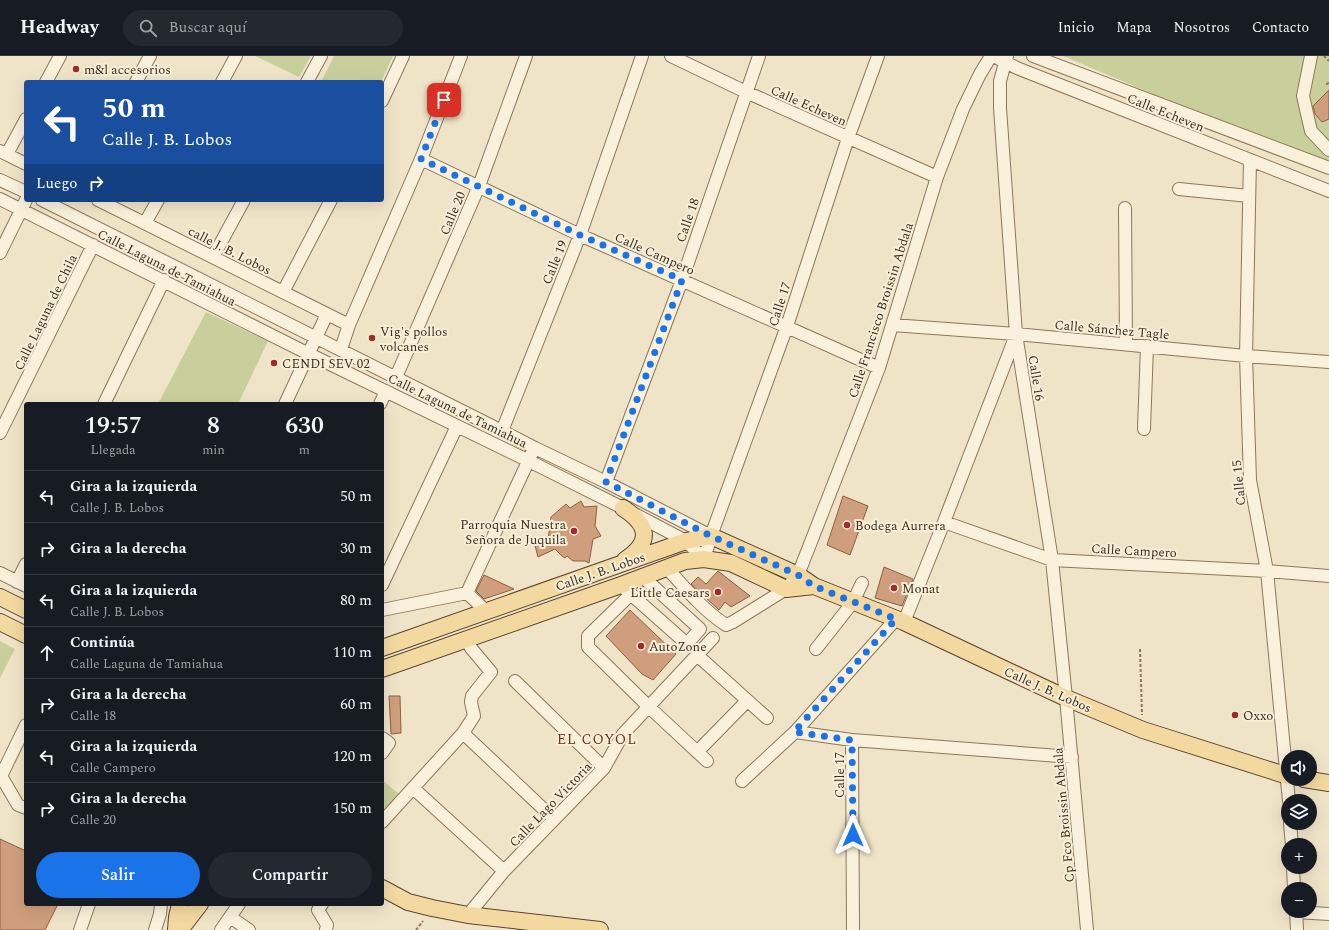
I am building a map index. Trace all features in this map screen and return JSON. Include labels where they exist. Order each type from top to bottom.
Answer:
[{"type":"main road","points":[[615,566],[631,556],[638,549],[643,543],[645,535],[644,529],[630,513],[623,508]]},
{"type":"main road","name":"Calle J. B. Lobos","points":[[384,647],[686,541],[711,536],[798,575],[814,586],[900,621],[1066,698],[1143,730],[1281,774]]},
{"type":"main road","name":"Calle J. B. Lobos","points":[[384,668],[466,638],[626,589],[643,576],[685,561],[704,559],[731,563],[786,590]]},
{"type":"main road","points":[[786,590],[814,586]]},
{"type":"main road","points":[[0,598],[24,609]]},
{"type":"main road","points":[[0,622],[24,634]]},
{"type":"main road","points":[[1317,781],[1329,783]]},
{"type":"main road","points":[[384,889],[408,902],[468,915],[600,930]]},
{"type":"main road","points":[[176,930],[180,906]]},
{"type":"main road","points":[[180,930],[198,906]]},
{"type":"street","points":[[47,80],[60,56]]},
{"type":"street","points":[[137,80],[150,56]]},
{"type":"street","points":[[223,80],[236,56]]},
{"type":"street","points":[[308,80],[321,56]]},
{"type":"street","points":[[384,97],[403,56]]},
{"type":"street","points":[[341,349],[349,325],[421,159],[461,56]]},
{"type":"street","name":"Calle 20","points":[[396,377],[479,186],[526,56]]},
{"type":"street","name":"Calle 19","points":[[502,431],[580,235],[642,56]]},
{"type":"street","name":"Calle Echeven","points":[[671,56],[746,92],[937,177]]},
{"type":"street","name":"Calle 18","points":[[606,482],[682,280],[759,56]]},
{"type":"street","name":"Calle 17","points":[[704,559],[787,326],[848,138],[878,56]]},
{"type":"street","name":"Calle Echeven","points":[[993,56],[1006,59],[1124,110],[1329,191]]},
{"type":"street","name":"Calle Francisco Broissin Abdala","points":[[786,590],[798,575],[879,368],[937,177],[963,109],[980,74],[993,56]]},
{"type":"street","name":"Calle Echeven","points":[[1034,56],[1329,168]]},
{"type":"street","points":[[1311,56],[1303,96],[1311,131],[1329,150]]},
{"type":"street","name":"Calle 16","points":[[1006,59],[1000,81],[1000,108],[1016,334],[1052,560],[1066,698]]},
{"type":"street","points":[[1124,110],[1130,93]]},
{"type":"street","points":[[24,122],[4,153],[24,163]]},
{"type":"street","name":"Calle Campero","points":[[421,159],[580,235],[879,368]]},
{"type":"street","name":"Calle 15","points":[[1250,160],[1246,356],[1250,480],[1267,571],[1285,750]]},
{"type":"street","points":[[0,180],[24,191]]},
{"type":"street","points":[[1179,189],[1249,196]]},
{"type":"street","name":"Calle Laguna de Tamiahua","points":[[0,199],[24,205],[93,245],[623,508],[686,541],[704,559]]},
{"type":"street","name":"Calle Laguna de Tamiahua","points":[[46,202],[711,536]]},
{"type":"street","name":"calle J. B. Lobos","points":[[102,202],[349,325]]},
{"type":"street","points":[[145,223],[157,202]]},
{"type":"street","points":[[213,257],[243,202]]},
{"type":"street","points":[[283,292],[330,202]]},
{"type":"street","points":[[0,253],[24,205]]},
{"type":"street","points":[[1125,208],[1126,344]]},
{"type":"street","name":"Calle Laguna de Chila","points":[[0,434],[93,245]]},
{"type":"street","points":[[105,402],[164,280]]},
{"type":"street","points":[[286,402],[327,314]]},
{"type":"street","name":"Calle Sánchez Tagle","points":[[892,325],[1016,334],[1246,356],[1329,362]]},
{"type":"street","points":[[742,781],[794,732],[900,621],[944,522],[1016,334]]},
{"type":"street","points":[[1144,429],[1147,346]]},
{"type":"street","points":[[381,402],[386,391]]},
{"type":"street","points":[[384,581],[457,426]]},
{"type":"street","points":[[466,593],[535,448]]},
{"type":"street","name":"Calle Campero","points":[[944,522],[1052,560],[1267,571],[1329,576]]},
{"type":"street","points":[[667,568],[688,592],[718,620],[726,625],[786,590]]},
{"type":"street","points":[[0,573],[22,584],[24,574]]},
{"type":"street","points":[[643,576],[700,629],[687,644],[626,589],[588,636],[588,647],[707,761]]},
{"type":"street","points":[[816,649],[853,602],[862,583]]},
{"type":"street","points":[[384,610],[466,593]]},
{"type":"street","points":[[466,593],[486,611]]},
{"type":"street","points":[[384,820],[463,733],[474,716],[471,702],[472,696],[491,672],[471,648],[466,638]]},
{"type":"street","name":"Calle Lago Victoria","points":[[468,915],[504,871],[604,768],[623,734],[713,638]]},
{"type":"street","points":[[697,655],[766,718]]},
{"type":"street","points":[[515,681],[604,768]]},
{"type":"street","name":"Cp Fco Broissin Abdala","points":[[1066,698],[1088,930]]},
{"type":"street","points":[[697,752],[747,701]]},
{"type":"street","points":[[24,729],[1,776],[18,804],[24,807]]},
{"type":"street","points":[[794,732],[852,740],[1072,757]]},
{"type":"street","points":[[463,733],[554,818]]},
{"type":"street","points":[[384,739],[389,743],[384,750]]},
{"type":"street","name":"Calle 17","points":[[852,740],[853,930]]},
{"type":"street","points":[[413,788],[504,871]]},
{"type":"street","points":[[80,930],[88,906]]},
{"type":"street","points":[[155,930],[161,906]]},
{"type":"street","points":[[220,930],[238,906]]},
{"type":"street","points":[[321,906],[318,910],[327,925],[326,930]]},
{"type":"street","points":[[1317,913],[1329,914]]},
{"type":"street","points":[[230,917],[249,930]]},
{"type":"street","points":[[1296,918],[1297,930]]},
{"type":"path","points":[[1324,56],[1329,61]]},
{"type":"path","points":[[1140,649],[1143,730]]},
{"type":"green space","points":[[255,56],[311,56],[299,77]]},
{"type":"green space","points":[[334,56],[393,56],[382,80],[322,80]]},
{"type":"green space","points":[[1063,56],[1329,56],[1329,168],[1328,168]]},
{"type":"green space","points":[[206,312],[268,341],[239,402],[159,402]]},
{"type":"green space","points":[[0,641],[15,649],[0,678]]},
{"type":"green space","points":[[384,782],[404,798],[384,821]]},
{"type":"building","points":[[1329,90],[1329,119],[1322,122],[1315,114],[1313,106]]},
{"type":"building","name":"Bodega Aurrera","points":[[843,496],[868,506],[850,555],[827,545]]},
{"type":"building","name":"Parroquia Nuestra Señora de Juquila","points":[[581,501],[584,507],[597,506],[595,526],[601,536],[593,539],[589,563],[585,561],[573,561],[567,556],[565,558],[555,549],[538,557],[534,542],[548,540],[551,517],[566,504],[570,508]]},
{"type":"building","name":"Monat","points":[[884,567],[913,579],[902,606],[875,598]]},
{"type":"building","name":"Little Caesars","points":[[718,571],[750,596],[731,607],[725,602],[719,610],[691,584],[698,577],[706,584]]},
{"type":"building","points":[[484,575],[514,589],[484,599],[476,591]]},
{"type":"building","name":"AutoZone","points":[[630,610],[676,654],[653,680],[642,674],[606,636]]},
{"type":"building","points":[[389,696],[400,696],[401,733],[391,734]]},
{"type":"building","points":[[0,839],[24,850],[24,906],[57,906],[45,930],[0,930]]},
{"type":"place","name":"m&l accesorios","points":[[76,69]]},
{"type":"place","name":"Vig's pollos volcanes","points":[[372,338]]},
{"type":"place","name":"CENDI SEV 02","points":[[274,363]]},
{"type":"place","name":"Bodega Aurrera","points":[[847,525]]},
{"type":"place","name":"Parroquia Nuestra Señora de Juquila","points":[[574,531]]},
{"type":"place","name":"Monat","points":[[894,588]]},
{"type":"place","name":"Little Caesars","points":[[718,592]]},
{"type":"place","name":"AutoZone","points":[[641,646]]},
{"type":"place","name":"Oxxo","points":[[1235,715]]},
{"type":"district","name":"EL COYOL","points":[[597,739]]},
{"type":"route","points":[[444,100],[421,159],[580,235],[682,280],[606,482],[711,536],[798,575],[814,586],[896,619],[794,732],[852,740],[853,835]]}]
